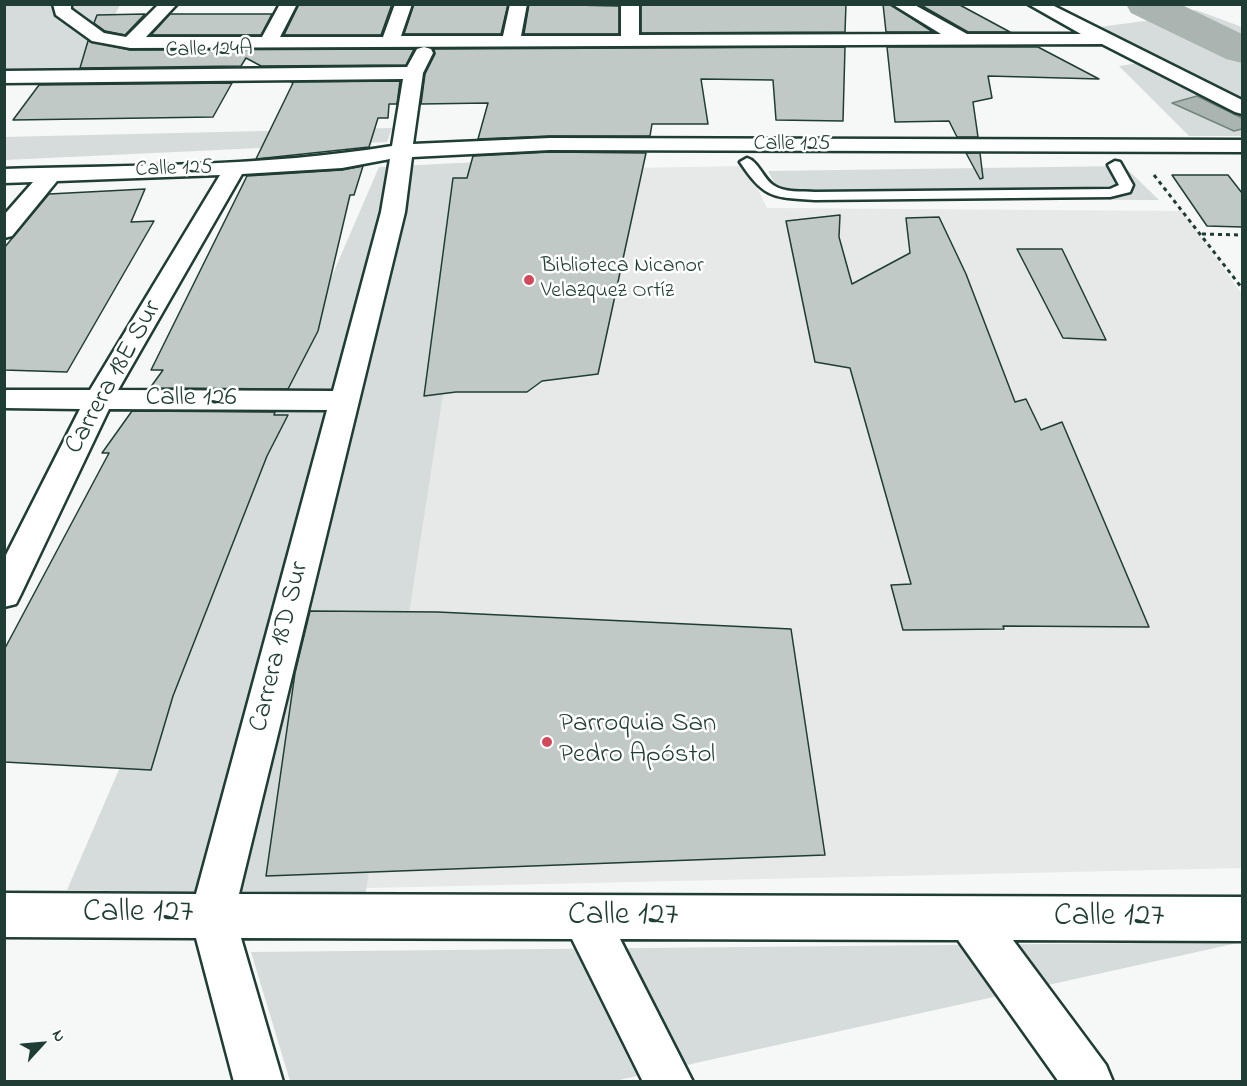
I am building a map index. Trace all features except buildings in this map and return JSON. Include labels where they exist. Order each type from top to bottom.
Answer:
[{"type":"street","points":[[62,4],[62,11],[98,37],[130,43],[1104,39]]},
{"type":"street","points":[[130,43],[169,4]]},
{"type":"street","points":[[268,43],[289,4]]},
{"type":"street","points":[[390,42],[404,4]]},
{"type":"street","points":[[511,42],[519,4]]},
{"type":"street","points":[[630,4],[630,41]]},
{"type":"street","points":[[900,4],[963,40]]},
{"type":"street","points":[[1036,4],[1242,108]]},
{"type":"street","name":"Calle 124A","points":[[4,77],[418,63]]},
{"type":"street","name":"Carrera 18D Sur","points":[[212,916],[393,212],[418,63]]},
{"type":"street","name":"Calle 125","points":[[9,180],[51,174],[236,168],[550,144],[1242,146]]},
{"type":"street","name":"Calle 125","points":[[401,157],[1242,166]]},
{"type":"street","name":"Carrera 18E Sur","points":[[4,594],[99,399],[236,168]]},
{"type":"street","points":[[4,231],[51,174]]},
{"type":"street","name":"Carrera 18D Sur","points":[[244,769],[393,212]]},
{"type":"street","name":"Calle 126","points":[[4,399],[341,401]]},
{"type":"street","name":"Calle 127","points":[[4,915],[1242,920]]},
{"type":"street","points":[[212,916],[259,1082]]},
{"type":"street","points":[[585,918],[669,1082]]},
{"type":"street","points":[[969,918],[1089,1082]]},
{"type":"lane","points":[[747,162],[761,184],[770,191],[815,196],[1110,194],[1120,192],[1125,189],[1126,185],[1115,165]]},
{"type":"path","points":[[1145,165],[1242,288]]},
{"type":"path","points":[[1201,234],[1242,235]]},
{"type":"shaded area","points":[[5,5],[120,5],[86,72],[5,72]]},
{"type":"shaded area","points":[[1196,10],[1242,27],[1242,99],[1099,27],[1145,21]]},
{"type":"shaded area","points":[[1139,63],[1242,115],[1242,136],[1189,136],[1119,66]]},
{"type":"shaded area","points":[[1197,96],[1242,118],[1242,129],[1234,131],[1172,103]]},
{"type":"shaded area","points":[[392,128],[387,142],[5,160],[4,137]]},
{"type":"shaded area","points":[[479,162],[365,897],[67,890],[379,167]]},
{"type":"shaded area","points":[[742,166],[757,187],[767,208],[1182,211],[1242,294],[1242,868],[283,890],[428,172]]},
{"type":"shaded area","points":[[1124,166],[1159,200],[783,199],[768,171]]},
{"type":"shaded area","points":[[1242,942],[610,1082],[290,1081],[251,952]]},
{"type":"waterway","points":[[1146,4],[1242,50]]},
{"type":"place","name":"Biblioteca Nicanor Velazquez Ortíz","points":[[529,280]]},
{"type":"place","name":"Parroquia San Pedro Apóstol","points":[[547,742]]}]
